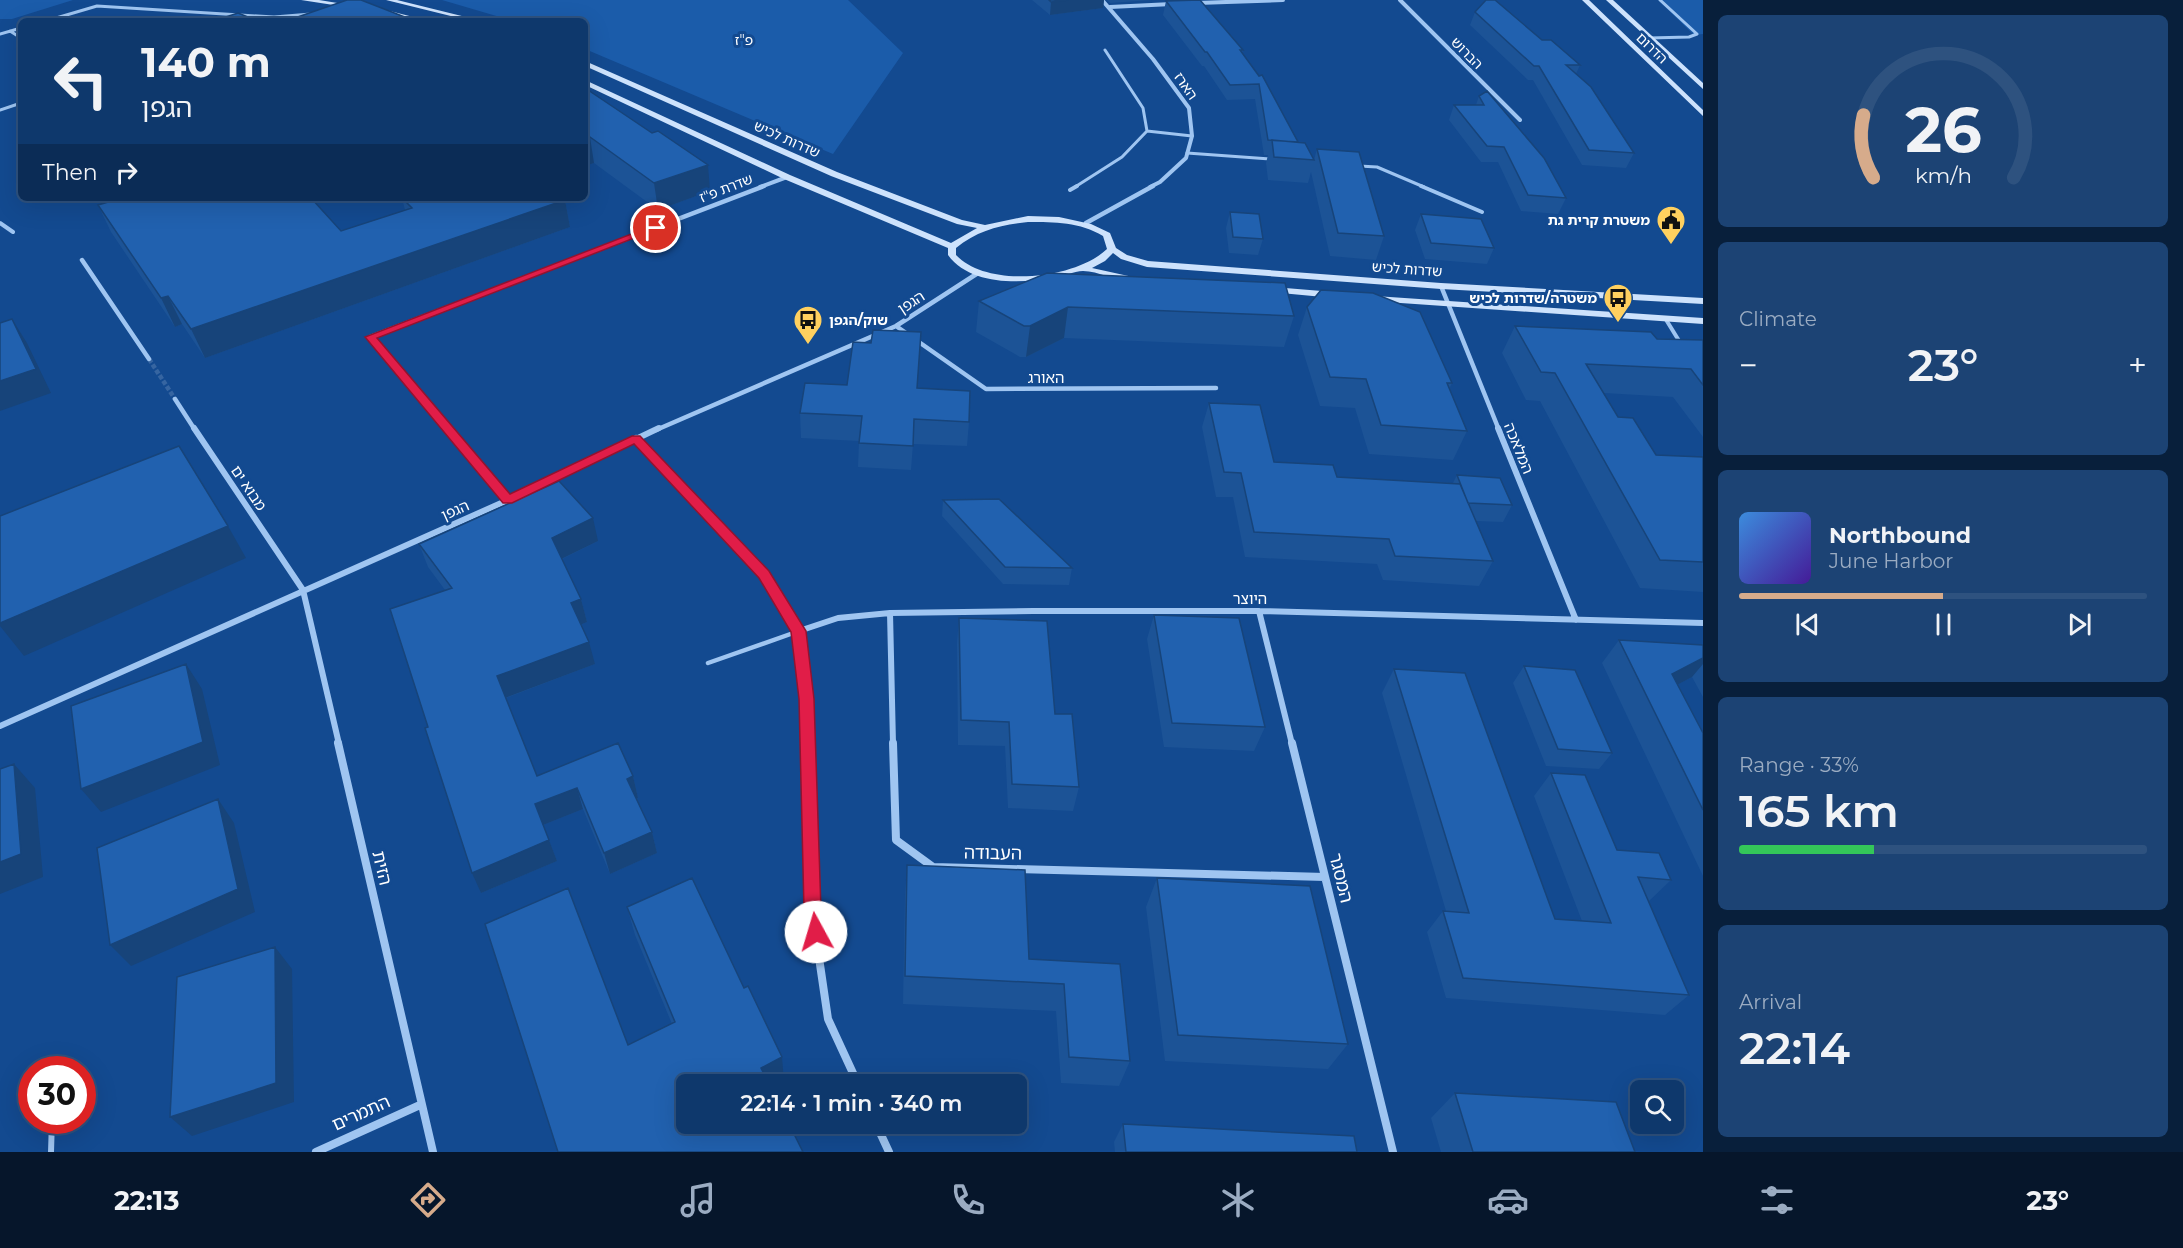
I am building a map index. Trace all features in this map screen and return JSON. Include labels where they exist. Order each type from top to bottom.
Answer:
[{"type":"main road","points":[[304,0],[366,8]]},
{"type":"main road","points":[[389,0],[466,18]]},
{"type":"main road","name":"הדרום","points":[[1585,0],[1703,114]]},
{"type":"main road","name":"הדרום","points":[[1609,0],[1702,85]]},
{"type":"main road","points":[[377,10],[410,18]]},
{"type":"main road","name":"שדרות לכיש","points":[[588,64],[834,174],[960,222],[982,226]]},
{"type":"main road","points":[[588,83],[787,177],[952,247]]},
{"type":"main road","points":[[1085,269],[1107,257],[1112,249],[1107,235],[1086,223],[1069,220],[1028,219],[982,226],[962,237],[952,247],[952,255],[958,262],[978,273],[995,277],[1033,276],[1085,269],[1141,280]]},
{"type":"main road","name":"שדרות לכיש","points":[[1112,249],[1124,257],[1147,264],[1441,286],[1703,301]]},
{"type":"main road","points":[[1259,289],[1342,296]]},
{"type":"main road","points":[[1366,298],[1703,321]]},
{"type":"street","name":"הארז","points":[[1086,223],[1160,182],[1186,158],[1192,136],[1189,108],[1154,59],[1102,0]]},
{"type":"street","points":[[1191,4],[1283,0]]},
{"type":"street","name":"הברוש","points":[[1400,0],[1520,120]]},
{"type":"street","points":[[1110,7],[1179,4]]},
{"type":"street","name":"שדרת פ\"ז","points":[[508,500],[370,337],[787,177]]},
{"type":"street","points":[[82,260],[149,359]]},
{"type":"street","name":"הגפן","points":[[0,726],[508,500],[636,438],[896,326],[978,273]]},
{"type":"street","name":"המלאכה","points":[[1441,286],[1576,620]]},
{"type":"street","name":"האורג","points":[[896,326],[986,389],[1216,388]]},
{"type":"street","name":"מבוא ים","points":[[175,399],[303,590]]},
{"type":"street","points":[[636,438],[764,574],[798,631],[807,699],[812,910],[828,1018],[853,1074]]},
{"type":"street","name":"הזית","points":[[303,590],[420,1105],[433,1152]]},
{"type":"street","name":"היוצר","points":[[798,631],[838,618],[890,613],[1259,611],[1703,623]]},
{"type":"street","name":"המסגר","points":[[1259,611],[1393,1152]]},
{"type":"street","name":"העבודה","points":[[890,613],[896,840],[933,867],[1325,876]]},
{"type":"street","name":"התמרים","points":[[316,1152],[420,1105]]},
{"type":"street","points":[[881,1134],[890,1152]]},
{"type":"lane","points":[[333,7],[352,0]]},
{"type":"lane","points":[[1650,38],[1689,38],[1697,34],[1660,0]]},
{"type":"lane","points":[[56,18],[97,6],[274,17],[317,12]]},
{"type":"lane","points":[[0,34],[18,29]]},
{"type":"lane","points":[[10,31],[18,36]]},
{"type":"lane","points":[[1070,190],[1122,159],[1137,146],[1147,132],[1143,108],[1105,50]]},
{"type":"lane","points":[[0,110],[18,105]]},
{"type":"lane","points":[[1147,132],[1192,136]]},
{"type":"lane","points":[[1187,153],[1270,159]]},
{"type":"lane","points":[[1353,165],[1377,167],[1482,212]]},
{"type":"lane","points":[[0,223],[13,232]]},
{"type":"lane","points":[[1665,318],[1684,347]]},
{"type":"lane","points":[[708,663],[798,631]]},
{"type":"lane","points":[[51,1152],[52,1134]]},
{"type":"shaded area","points":[[0,0],[73,0],[12,19],[0,19]]},
{"type":"shaded area","points":[[442,0],[848,0],[903,53],[833,154],[588,50],[588,18],[503,18]]},
{"type":"shaded area","points":[[1658,0],[1703,0],[1703,34],[1694,35]]},
{"type":"building","points":[[347,0],[361,0],[407,18],[295,18]]},
{"type":"building","points":[[1200,0],[1243,50],[1240,50],[1259,76],[1262,75],[1298,142],[1268,140],[1259,84],[1230,85],[1166,1]]},
{"type":"building","points":[[1486,0],[1495,0],[1542,40],[1551,40],[1580,65],[1566,65],[1591,87],[1634,153],[1589,150],[1539,66],[1534,66],[1475,12]]},
{"type":"building","points":[[238,13],[250,18],[222,18]]},
{"type":"building","points":[[588,90],[652,133],[658,131],[708,165],[654,183],[588,138]]},
{"type":"building","points":[[1487,91],[1544,158],[1566,198],[1528,195],[1504,147],[1487,146],[1454,105],[1484,105],[1479,96]]},
{"type":"building","points":[[1272,140],[1305,143],[1314,160],[1274,157]]},
{"type":"building","points":[[1317,149],[1359,152],[1384,236],[1338,233]]},
{"type":"building","points":[[112,201],[314,201],[341,231],[412,208],[405,201],[562,201],[191,329],[168,296],[161,298],[98,205]]},
{"type":"building","points":[[1230,212],[1259,214],[1263,239],[1233,237]]},
{"type":"building","points":[[1421,214],[1481,219],[1494,248],[1431,243]]},
{"type":"building","points":[[1047,273],[1285,283],[1294,316],[1068,307],[1030,326],[1024,326],[979,301]]},
{"type":"building","points":[[1321,290],[1373,293],[1420,312],[1452,383],[1447,383],[1467,431],[1381,425],[1366,379],[1330,377],[1307,307]]},
{"type":"building","points":[[12,319],[36,369],[0,381],[0,323]]},
{"type":"building","points":[[1515,326],[1651,332],[1657,339],[1703,340],[1703,385],[1691,369],[1586,364],[1618,417],[1633,418],[1656,455],[1703,457],[1703,562],[1660,560],[1555,373],[1541,372]]},
{"type":"building","points":[[873,330],[921,332],[917,388],[970,391],[969,422],[914,419],[913,446],[859,443],[862,416],[800,413],[805,383],[847,385],[853,342],[871,343]]},
{"type":"building","points":[[1209,403],[1260,405],[1274,462],[1333,465],[1337,477],[1460,484],[1493,561],[1395,556],[1389,539],[1254,532],[1241,473],[1224,472]]},
{"type":"building","points":[[179,446],[228,526],[0,623],[0,516]]},
{"type":"building","points":[[1457,475],[1500,478],[1512,505],[1468,503]]},
{"type":"building","points":[[559,481],[593,518],[552,538],[581,599],[571,603],[589,642],[497,676],[537,776],[618,743],[633,776],[627,779],[652,832],[604,853],[577,788],[535,804],[549,840],[472,873],[425,728],[428,727],[390,609],[452,588],[419,544]]},
{"type":"building","points":[[999,499],[1072,568],[1005,567],[943,500]]},
{"type":"building","points":[[1154,615],[1239,618],[1265,727],[1172,723]]},
{"type":"building","points":[[959,618],[1047,621],[1055,714],[1072,714],[1079,787],[1012,784],[1009,722],[961,720]]},
{"type":"building","points":[[1619,640],[1703,645],[1703,658],[1672,674],[1703,733],[1703,810]]},
{"type":"building","points":[[186,664],[203,742],[81,789],[71,706]]},
{"type":"building","points":[[1524,666],[1575,670],[1612,753],[1558,749]]},
{"type":"building","points":[[1394,669],[1465,673],[1555,919],[1611,923],[1551,773],[1585,775],[1617,850],[1659,853],[1671,880],[1638,877],[1689,995],[1463,978],[1443,911],[1469,913]]},
{"type":"building","points":[[14,764],[21,854],[0,862],[0,769]]},
{"type":"building","points":[[218,799],[238,889],[110,945],[97,848]]},
{"type":"building","points":[[907,865],[1025,870],[1029,959],[1120,964],[1130,1061],[1069,1057],[1064,984],[905,976]]},
{"type":"building","points":[[692,878],[744,988],[748,986],[782,1057],[761,1068],[764,1074],[676,1074],[676,1134],[794,1134],[803,1152],[558,1152],[485,924],[568,888],[628,1045],[675,1022],[627,907]]},
{"type":"building","points":[[1157,878],[1310,886],[1348,1044],[1178,1035]]},
{"type":"building","points":[[275,947],[276,1083],[170,1117],[177,977]]},
{"type":"building","points":[[1455,1093],[1616,1102],[1635,1152],[1473,1152]]},
{"type":"building","points":[[1123,1124],[1354,1136],[1357,1152],[1126,1152]]},
{"type":"tunnel","points":[[149,359],[175,399]]},
{"type":"place","name":"משטרת קרית גת","points":[[1671,246]]},
{"type":"place","name":"משטרה/שדרות לכיש","points":[[1618,324]]},
{"type":"place","name":"שוק/הגפן","points":[[808,346]]},
{"type":"district","name":"פ\"ז","points":[[744,40]]},
{"type":"route","points":[[656,228],[370,337],[508,500],[636,438],[764,574],[798,631],[807,699],[812,910],[816,932]]}]
